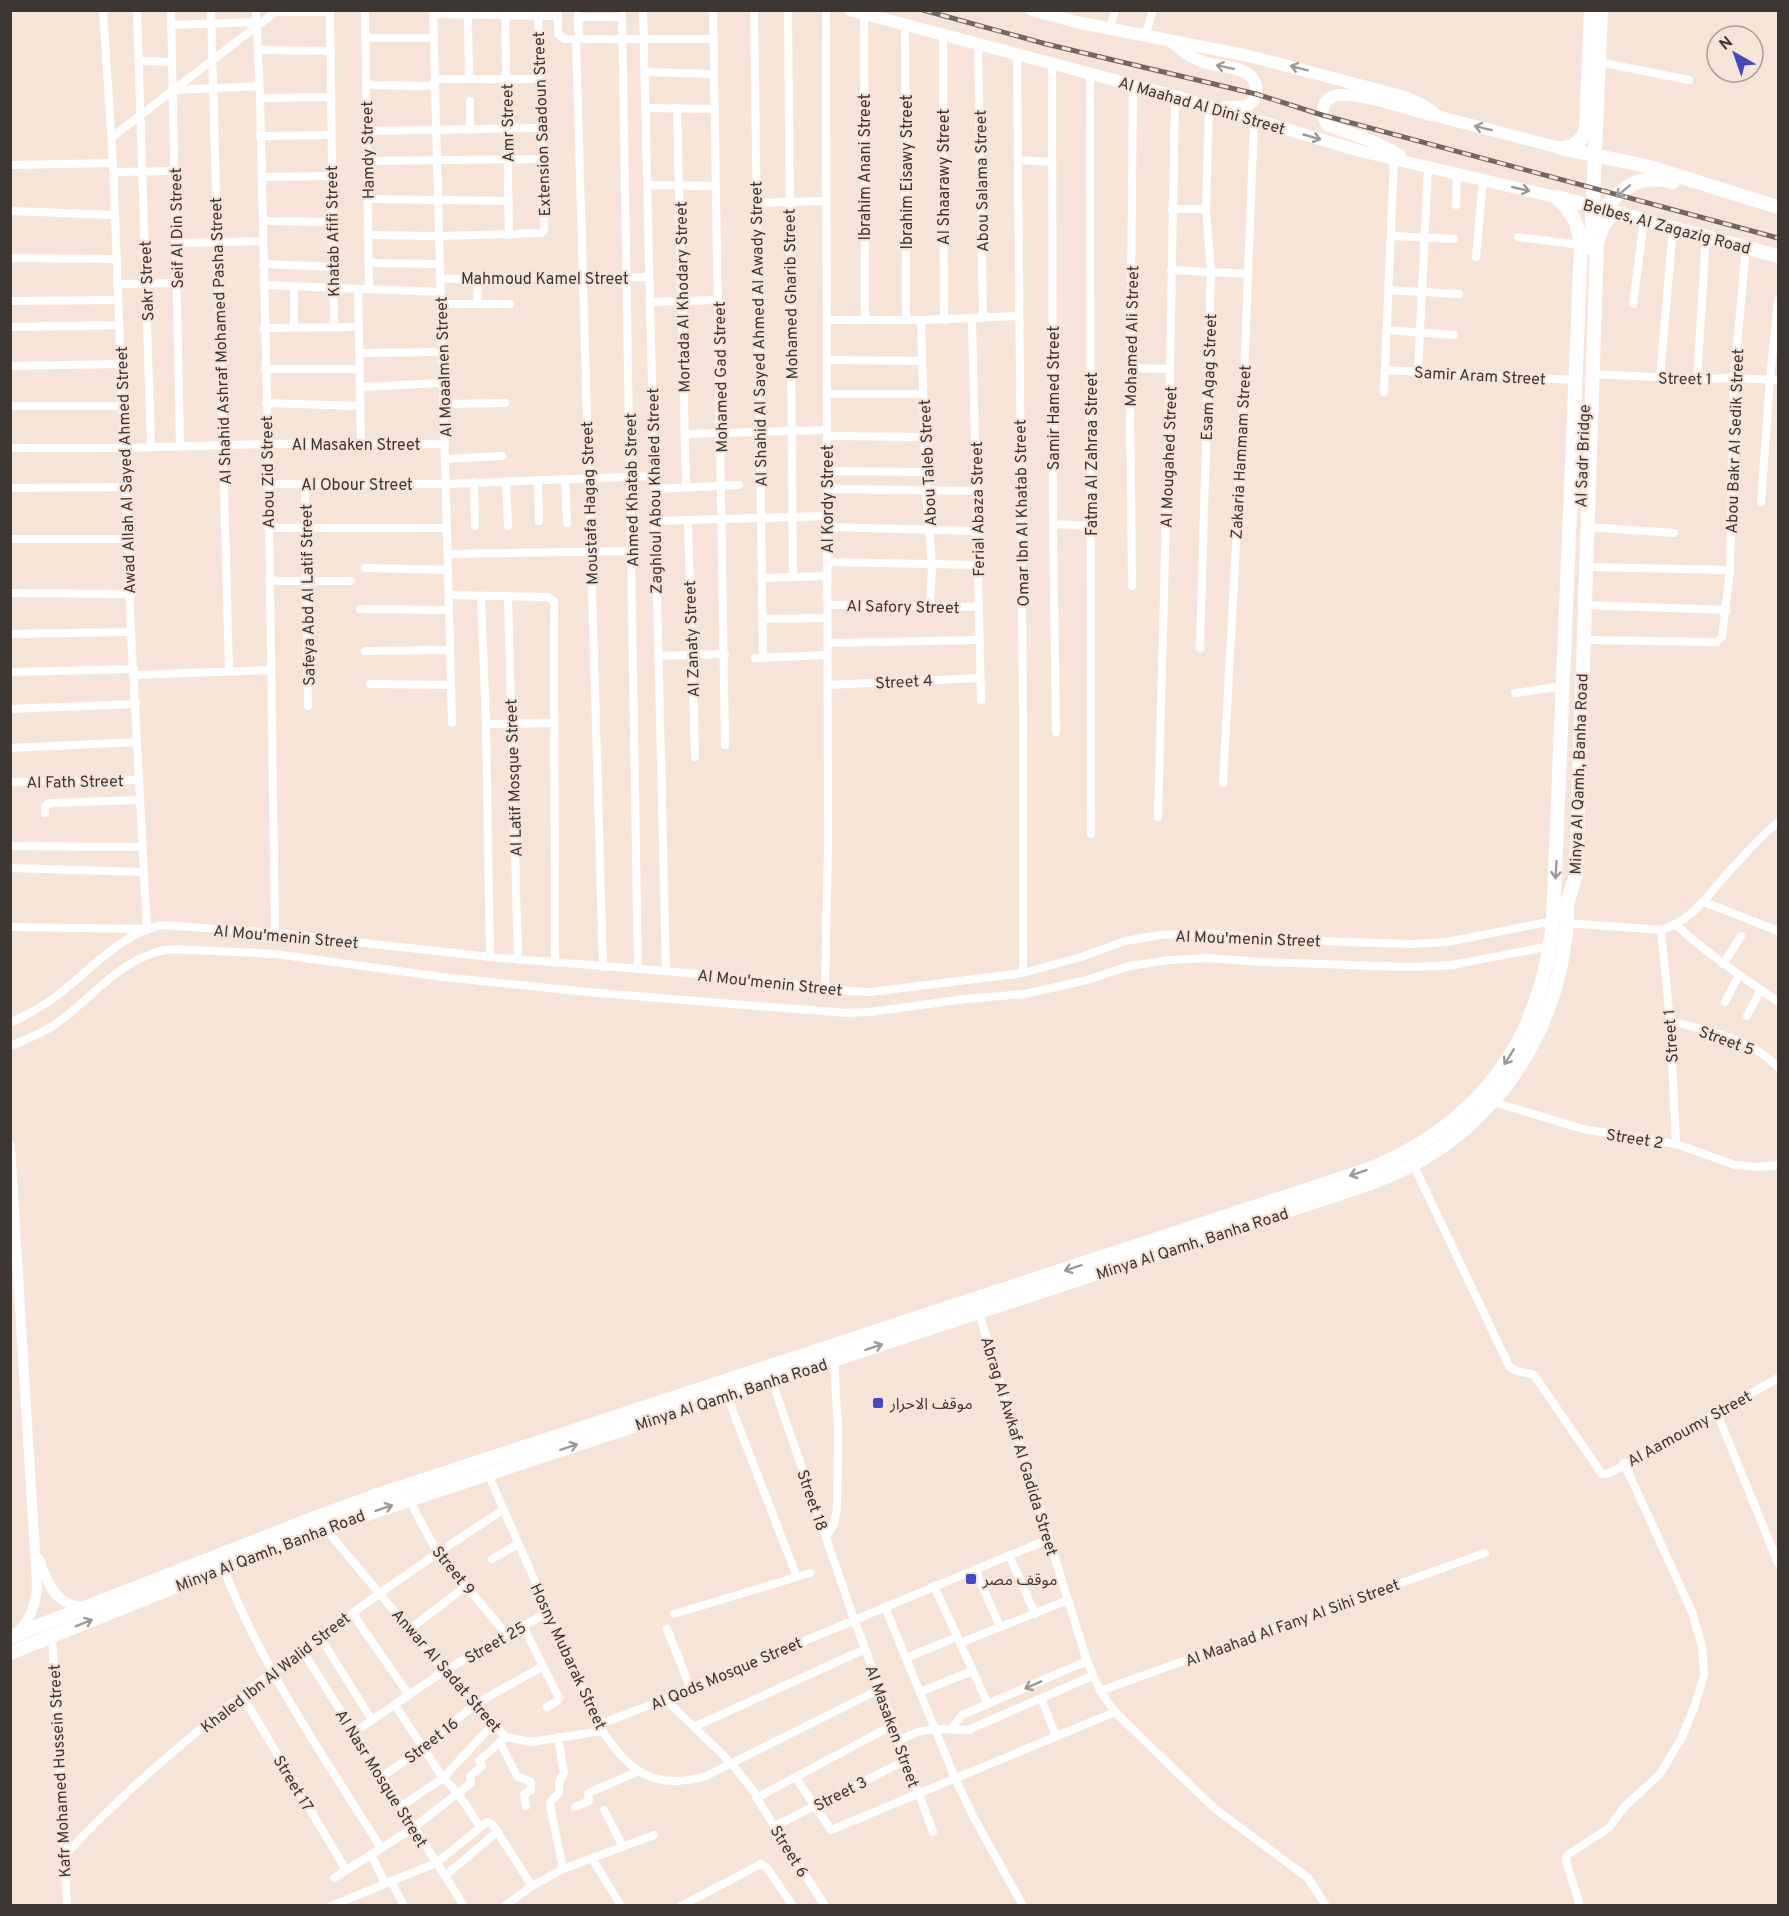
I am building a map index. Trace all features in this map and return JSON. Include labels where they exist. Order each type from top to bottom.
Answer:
[{"type":"highway","points":[[1560,148],[1574,146],[1587,128],[1593,10]]},
{"type":"highway","name":"Al Sadr Bridge","points":[[1559,809],[1565,787],[1593,10]]},
{"type":"highway","name":"Al Sadr Bridge","points":[[1568,901],[1576,595],[1601,10]]},
{"type":"highway","points":[[1605,10],[1601,132],[1605,147],[1615,158]]},
{"type":"highway","points":[[1584,135],[1593,141],[1598,140],[1601,132]]},
{"type":"highway","points":[[1560,148],[1646,165],[1779,207]]},
{"type":"highway","points":[[1586,228],[1621,191],[1633,183],[1646,179],[1661,179],[1779,213]]},
{"type":"highway","name":"Minya Al Qamh, Banha Road","points":[[13,1636],[375,1496],[1241,1220],[1371,1184],[1414,1166],[1463,1130],[1493,1102],[1523,1062],[1545,1018],[1560,971],[1559,809],[1581,246],[1580,234],[1574,217],[1563,202],[1555,197]]},
{"type":"highway","name":"Belbes, Al Zagazig Road","points":[[1555,197],[1779,256]]},
{"type":"highway","name":"Minya Al Qamh, Banha Road","points":[[10,1653],[325,1528],[979,1313],[1241,1220],[1390,1161],[1420,1145],[1455,1120],[1490,1084],[1519,1042],[1539,996],[1551,946],[1576,874],[1597,244],[1603,226],[1614,212]]},
{"type":"highway","points":[[1567,603],[1584,605]]},
{"type":"main road","name":"Al Maahad Al Dini Street","points":[[850,10],[1175,96],[1360,151],[1555,197]]},
{"type":"main road","points":[[1038,11],[1077,16],[1110,29],[1249,56],[1405,97],[1426,106],[1437,116]]},
{"type":"main road","points":[[1170,41],[1180,50],[1204,63],[1240,70],[1253,79],[1256,94],[1254,100],[1248,105],[1209,106]]},
{"type":"main road","points":[[1409,161],[1388,148],[1328,125],[1322,114],[1325,102],[1330,97],[1343,94],[1385,102],[1560,148]]},
{"type":"street","name":"Awad Allah Al Sayed Ahmed Street","points":[[103,10],[114,172],[131,632],[147,928]]},
{"type":"street","name":"Sakr Street","points":[[137,10],[151,447]]},
{"type":"street","name":"Seif Al Din Street","points":[[171,10],[180,446]]},
{"type":"street","name":"Al Shahid Ashraf Mohamed Pasha Street","points":[[211,10],[229,670]]},
{"type":"street","name":"Abou Zid Street","points":[[256,10],[260,86],[268,444],[275,933]]},
{"type":"street","name":"Hamdy Street","points":[[365,10],[369,289]]},
{"type":"street","name":"Zaghloul Abou Khaled Street","points":[[643,10],[666,971]]},
{"type":"street","name":"Mohamed Gad Street","points":[[713,10],[725,744]]},
{"type":"street","name":"Al Shahid Al Sayed Ahmed Al Awady Street","points":[[754,10],[762,578],[759,658],[828,655]]},
{"type":"street","name":"Mohamed Gharib Street","points":[[788,10],[793,577]]},
{"type":"street","name":"Al Kordy Street","points":[[825,988],[828,843],[826,10]]},
{"type":"street","points":[[1110,29],[1115,10]]},
{"type":"street","points":[[1145,36],[1153,10]]},
{"type":"street","points":[[112,136],[256,25],[278,11],[330,11]]},
{"type":"street","name":"Khatab Afifi Street","points":[[330,11],[334,327]]},
{"type":"street","points":[[434,12],[538,16],[558,13],[558,30],[564,39],[714,39]]},
{"type":"street","name":"Al Moaalmen Street","points":[[434,12],[452,723]]},
{"type":"street","name":"Amr Street","points":[[505,13],[509,235]]},
{"type":"street","points":[[468,14],[469,80]]},
{"type":"street","points":[[578,14],[622,14]]},
{"type":"street","name":"Moustafa Hagag Street","points":[[578,14],[588,478],[603,967]]},
{"type":"street","name":"Ahmed Khatab Street","points":[[622,14],[638,969]]},
{"type":"street","name":"Ibrahim Anani Street","points":[[864,14],[865,320]]},
{"type":"street","name":"Extension Saadoun Street","points":[[509,235],[538,235],[543,232],[538,16]]},
{"type":"street","points":[[171,26],[256,25]]},
{"type":"street","name":"Ibrahim Eisawy Street","points":[[905,25],[906,320]]},
{"type":"street","name":"Al Shaarawy Street","points":[[942,35],[944,320]]},
{"type":"street","points":[[366,38],[434,38]]},
{"type":"street","name":"Abou Salama Street","points":[[978,44],[983,318]]},
{"type":"street","points":[[258,50],[331,51]]},
{"type":"street","name":"Omar Ibn Al Khatab Street","points":[[1017,54],[1023,972]]},
{"type":"street","points":[[139,61],[172,62]]},
{"type":"street","points":[[1604,63],[1689,80]]},
{"type":"street","name":"Samir Hamed Street","points":[[1052,64],[1056,732]]},
{"type":"street","points":[[644,72],[714,74]]},
{"type":"street","name":"Fatma Al Zahraa Street","points":[[1090,74],[1091,834]]},
{"type":"street","points":[[366,85],[469,80],[539,80]]},
{"type":"street","name":"Mohamed Ali Street","points":[[1132,586],[1130,369],[1133,85]]},
{"type":"street","points":[[172,90],[260,86]]},
{"type":"street","name":"Al Mougahed Street","points":[[1158,817],[1175,96]]},
{"type":"street","points":[[260,99],[331,97]]},
{"type":"street","points":[[470,101],[470,130]]},
{"type":"street","name":"Esam Agag Street","points":[[1200,648],[1211,271],[1206,209],[1209,106]]},
{"type":"street","points":[[645,108],[715,109]]},
{"type":"street","name":"Mortada Al Khodary Street","points":[[677,108],[686,487]]},
{"type":"street","name":"Zakaria Hammam Street","points":[[1223,783],[1241,453],[1254,121]]},
{"type":"street","points":[[367,131],[541,128]]},
{"type":"street","points":[[260,136],[331,135]]},
{"type":"street","points":[[1384,392],[1394,158]]},
{"type":"street","points":[[367,161],[541,159]]},
{"type":"street","points":[[1018,160],[1052,162]]},
{"type":"street","points":[[10,165],[113,163]]},
{"type":"street","points":[[1418,371],[1428,167]]},
{"type":"street","points":[[114,172],[175,171]]},
{"type":"street","points":[[1455,205],[1456,173]]},
{"type":"street","points":[[262,177],[332,176]]},
{"type":"street","points":[[1476,257],[1483,180]]},
{"type":"street","points":[[647,185],[716,186]]},
{"type":"street","points":[[368,199],[509,201]]},
{"type":"street","points":[[756,203],[826,201]]},
{"type":"street","points":[[1172,208],[1206,209]]},
{"type":"street","points":[[10,210],[115,215]]},
{"type":"street","points":[[1633,304],[1644,220]]},
{"type":"street","points":[[262,221],[332,222]]},
{"type":"street","points":[[1660,377],[1673,227]]},
{"type":"street","points":[[368,235],[509,235]]},
{"type":"street","points":[[1390,236],[1454,239]]},
{"type":"street","points":[[1697,379],[1706,236]]},
{"type":"street","points":[[1518,237],[1581,246]]},
{"type":"street","points":[[176,243],[263,241]]},
{"type":"street","name":"Abou Bakr Al Sedik Street","points":[[1583,640],[1717,642],[1723,635],[1730,570],[1734,378],[1746,247]]},
{"type":"street","points":[[10,258],[117,259]]},
{"type":"street","points":[[369,263],[440,264]]},
{"type":"street","points":[[263,264],[333,267]]},
{"type":"street","points":[[1171,270],[1248,274]]},
{"type":"street","name":"Mahmoud Kamel Street","points":[[441,279],[649,277]]},
{"type":"street","points":[[477,279],[478,304]]},
{"type":"street","points":[[117,284],[177,283]]},
{"type":"street","points":[[264,285],[441,292]]},
{"type":"street","points":[[294,286],[294,327]]},
{"type":"street","points":[[358,289],[361,444]]},
{"type":"street","points":[[1388,290],[1459,294]]},
{"type":"street","points":[[1761,502],[1774,379],[1779,299]]},
{"type":"street","points":[[10,302],[118,300]]},
{"type":"street","points":[[650,302],[718,300]]},
{"type":"street","points":[[441,304],[510,304]]},
{"type":"street","points":[[827,320],[944,320],[1018,316]]},
{"type":"street","name":"Ferial Abaza Street","points":[[972,318],[981,700]]},
{"type":"street","name":"Abou Taleb Street","points":[[921,320],[926,489],[932,564],[930,606]]},
{"type":"street","points":[[10,327],[119,325]]},
{"type":"street","points":[[264,328],[359,327]]},
{"type":"street","points":[[1386,330],[1454,335]]},
{"type":"street","points":[[359,353],[442,352]]},
{"type":"street","points":[[827,360],[922,361]]},
{"type":"street","points":[[10,366],[121,364]]},
{"type":"street","points":[[265,369],[359,369]]},
{"type":"street","points":[[1130,369],[1170,369]]},
{"type":"street","name":"Samir Aram Street","points":[[1385,370],[1576,380]]},
{"type":"street","name":"Street 1","points":[[1592,374],[1697,379],[1774,379]]},
{"type":"street","points":[[360,387],[443,383]]},
{"type":"street","points":[[827,394],[923,394]]},
{"type":"street","points":[[266,403],[360,406]]},
{"type":"street","points":[[444,404],[505,403]]},
{"type":"street","points":[[10,406],[123,406]]},
{"type":"street","points":[[685,434],[792,431],[924,437]]},
{"type":"street","name":"Al Masaken Street","points":[[10,448],[445,444]]},
{"type":"street","points":[[445,459],[502,456]]},
{"type":"street","points":[[827,471],[926,472]]},
{"type":"street","name":"Al Obour Street","points":[[267,484],[446,484],[654,476]]},
{"type":"street","points":[[565,479],[567,523]]},
{"type":"street","points":[[538,480],[539,521]]},
{"type":"street","points":[[506,481],[508,526]]},
{"type":"street","points":[[474,483],[475,526]]},
{"type":"street","name":"Safeya Abd Al Latif Street","points":[[305,484],[308,706]]},
{"type":"street","points":[[654,489],[739,485]]},
{"type":"street","points":[[10,488],[126,487]]},
{"type":"street","points":[[827,489],[976,490]]},
{"type":"street","points":[[655,520],[827,516]]},
{"type":"street","name":"Al Zanaty Street","points":[[688,520],[695,758]]},
{"type":"street","points":[[1053,524],[1092,526]]},
{"type":"street","points":[[827,527],[977,531]]},
{"type":"street","points":[[1587,527],[1674,533]]},
{"type":"street","points":[[268,528],[447,528]]},
{"type":"street","points":[[10,539],[128,539]]},
{"type":"street","points":[[448,554],[632,551]]},
{"type":"street","points":[[828,562],[978,564]]},
{"type":"street","points":[[1586,567],[1730,570]]},
{"type":"street","points":[[365,568],[448,570]]},
{"type":"street","points":[[762,578],[828,576]]},
{"type":"street","points":[[269,582],[351,581]]},
{"type":"street","points":[[10,593],[131,594]]},
{"type":"street","points":[[449,595],[552,598],[555,963]]},
{"type":"street","points":[[481,596],[486,724],[490,957]]},
{"type":"street","name":"Al Latif Mosque Street","points":[[508,597],[518,960]]},
{"type":"street","name":"Al Safory Street","points":[[828,605],[979,607]]},
{"type":"street","points":[[1584,605],[1727,610]]},
{"type":"street","points":[[360,609],[449,610]]},
{"type":"street","points":[[762,619],[827,618]]},
{"type":"street","points":[[10,634],[131,632]]},
{"type":"street","points":[[828,643],[979,640]]},
{"type":"street","points":[[364,651],[450,650]]},
{"type":"street","points":[[658,656],[724,654]]},
{"type":"street","points":[[10,672],[270,670]]},
{"type":"street","name":"Street 4","points":[[828,685],[980,678]]},
{"type":"street","points":[[370,684],[452,685]]},
{"type":"street","points":[[1515,693],[1564,686]]},
{"type":"street","points":[[10,709],[136,704]]},
{"type":"street","points":[[486,724],[554,723]]},
{"type":"street","points":[[10,748],[137,742]]},
{"type":"street","name":"Al Fath Street","points":[[10,782],[139,780]]},
{"type":"street","points":[[45,813],[45,806],[50,803],[140,800]]},
{"type":"street","points":[[1661,930],[1691,915],[1749,849],[1779,822]]},
{"type":"street","points":[[10,846],[143,847]]},
{"type":"street","points":[[10,868],[144,872]]},
{"type":"street","points":[[1704,902],[1779,931]]},
{"type":"street","name":"Al Mou'menin Street","points":[[10,1023],[59,994],[125,939],[147,928],[162,925],[275,933],[518,960],[666,971],[871,992],[1023,972],[1081,957],[1125,941],[1160,935],[1206,933],[1255,939],[1411,944],[1447,942],[1560,922],[1661,930]]},
{"type":"street","points":[[1675,924],[1723,964],[1779,1002]]},
{"type":"street","points":[[10,927],[147,928]]},
{"type":"street","name":"Street 1","points":[[1661,930],[1670,1021],[1676,1144]]},
{"type":"street","points":[[1723,964],[1741,936]]},
{"type":"street","name":"Al Mou'menin Street","points":[[10,1046],[52,1026],[142,957],[158,950],[173,949],[275,954],[443,977],[597,993],[846,1013],[1025,994],[1087,980],[1130,966],[1170,960],[1208,958],[1410,967],[1452,964],[1551,946]]},
{"type":"street","points":[[1725,1002],[1739,975]]},
{"type":"street","points":[[1747,1016],[1761,989]]},
{"type":"street","name":"Street 5","points":[[1670,1021],[1733,1039],[1756,1049],[1779,1068]]},
{"type":"street","name":"Street 2","points":[[1493,1102],[1583,1129],[1676,1144],[1734,1165],[1779,1166]]},
{"type":"street","points":[[10,1146],[37,1553],[36,1599],[29,1618],[13,1636]]},
{"type":"street","name":"Al Aamoumy Street","points":[[1414,1166],[1509,1366],[1520,1373],[1527,1372],[1534,1375],[1600,1471],[1605,1474],[1779,1378]]},
{"type":"street","name":"Abrag Al Awkaf Al Gadida Street","points":[[979,1313],[1087,1661],[1100,1691],[1115,1712],[1214,1808],[1308,1878],[1326,1905]]},
{"type":"street","points":[[826,1538],[834,1524],[837,1508],[838,1430],[834,1360]]},
{"type":"street","name":"Street 18","points":[[772,1381],[854,1619]]},
{"type":"street","points":[[727,1396],[797,1577]]},
{"type":"street","points":[[1717,1413],[1779,1563]]},
{"type":"street","points":[[1580,1905],[1568,1870],[1567,1855],[1609,1828],[1624,1807],[1660,1774],[1682,1737],[1704,1675],[1702,1646],[1692,1612],[1624,1463]]},
{"type":"street","name":"Hosny Mubarak Street","points":[[488,1474],[600,1728],[623,1758],[645,1776],[665,1780],[688,1780],[706,1776],[880,1689]]},
{"type":"street","name":"Street 9","points":[[409,1500],[437,1552],[507,1635]]},
{"type":"street","name":"Khaled Ibn Al Walid Street","points":[[64,1856],[126,1792],[242,1695],[379,1593],[437,1552],[503,1510]]},
{"type":"street","name":"Anwar Al Sadat Street","points":[[325,1528],[444,1671],[493,1724],[503,1739],[525,1742],[600,1728]]},
{"type":"street","name":"Al Qods Mosque Street","points":[[600,1728],[690,1687],[1049,1539]]},
{"type":"street","points":[[492,1559],[518,1544]]},
{"type":"street","points":[[37,1553],[48,1584],[55,1594],[64,1602],[86,1608]]},
{"type":"street","name":"Al Maahad Al Fany Al Sihi Street","points":[[1100,1691],[1485,1553]]},
{"type":"street","points":[[1009,1555],[1035,1614]]},
{"type":"street","points":[[223,1567],[245,1621],[272,1672],[381,1848]]},
{"type":"street","points":[[975,1569],[1000,1627]]},
{"type":"street","points":[[674,1614],[810,1573]]},
{"type":"street","points":[[410,1629],[466,1586]]},
{"type":"street","points":[[934,1586],[988,1704]]},
{"type":"street","points":[[906,1658],[1000,1627],[1068,1600]]},
{"type":"street","points":[[885,1607],[955,1778],[974,1818],[1023,1905]]},
{"type":"street","name":"Street 25","points":[[353,1733],[444,1671],[548,1612]]},
{"type":"street","points":[[352,1613],[409,1695]]},
{"type":"street","name":"Al Masaken Street","points":[[854,1619],[933,1832]]},
{"type":"street","points":[[523,1626],[559,1698],[547,1707]]},
{"type":"street","points":[[667,1629],[690,1687]]},
{"type":"street","name":"Kafr Mohamed Hussein Street","points":[[52,1636],[67,1905]]},
{"type":"street","points":[[320,1637],[372,1720]]},
{"type":"street","points":[[694,1727],[865,1649]]},
{"type":"street","name":"Al Nasr Mosque Street","points":[[302,1650],[464,1905]]},
{"type":"street","points":[[952,1729],[962,1715],[1087,1661]]},
{"type":"street","name":"Street 16","points":[[381,1777],[424,1748],[474,1705],[543,1666]]},
{"type":"street","points":[[920,1692],[972,1671]]},
{"type":"street","points":[[899,1740],[918,1732],[934,1729],[968,1730],[1092,1676]]},
{"type":"street","name":"Street 17","points":[[242,1695],[346,1870]]},
{"type":"street","points":[[1041,1698],[1056,1736]]},
{"type":"street","name":"Street 6","points":[[665,1699],[732,1763],[825,1905]]},
{"type":"street","points":[[395,1705],[480,1827]]},
{"type":"street","points":[[796,1778],[831,1830],[1115,1712]]},
{"type":"street","points":[[400,1807],[444,1778],[493,1724]]},
{"type":"street","points":[[756,1797],[760,1797],[893,1725]]},
{"type":"street","points":[[558,1737],[564,1773],[559,1782],[559,1793],[551,1801],[550,1806],[563,1869]]},
{"type":"street","points":[[334,1878],[413,1828],[472,1782],[470,1776],[482,1766],[479,1761],[503,1739],[517,1776],[531,1782],[531,1790],[524,1794],[526,1806]]},
{"type":"street","name":"Street 3","points":[[775,1826],[906,1760]]},
{"type":"street","points":[[575,1808],[589,1801],[588,1793],[639,1771]]},
{"type":"street","points":[[604,1810],[622,1847]]},
{"type":"street","points":[[331,1905],[436,1863],[488,1822],[491,1823],[532,1886]]},
{"type":"street","points":[[445,1876],[497,1832]]},
{"type":"street","points":[[506,1905],[532,1886],[563,1869],[654,1835]]},
{"type":"street","points":[[371,1854],[404,1905]]},
{"type":"street","points":[[592,1858],[621,1905]]},
{"type":"street","points":[[681,1905],[761,1864],[767,1868],[793,1905]]},
{"type":"railway","points":[[923,10],[1046,44],[1256,94],[1322,115],[1778,238]]},
{"type":"place","name":"موقف الاحرار","points":[[878,1403]]},
{"type":"place","name":"موقف مصر","points":[[971,1579]]}]
